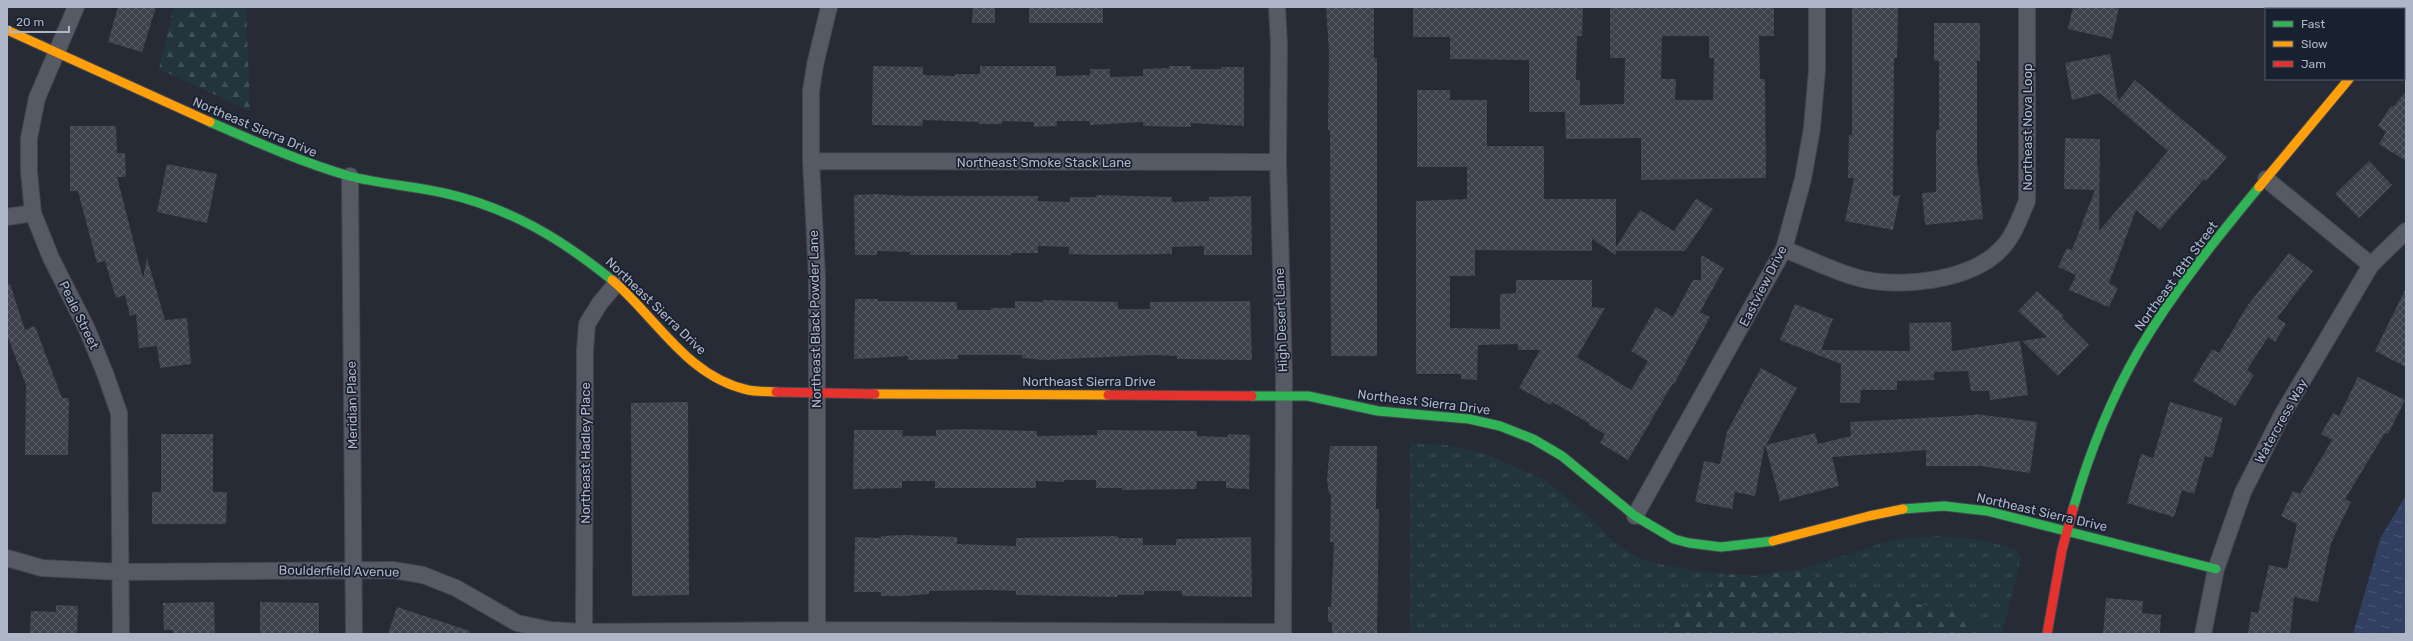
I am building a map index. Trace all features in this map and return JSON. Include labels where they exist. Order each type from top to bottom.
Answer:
[{"type":"street","name":"Peale Street","points":[[76,7],[37,98],[29,138],[28,172],[33,213],[51,258],[86,327],[105,373],[119,414],[121,634]]},
{"type":"street","name":"Northeast Black Powder Lane","points":[[817,632],[817,277],[811,161],[811,91],[815,64],[829,7]]},
{"type":"street","name":"High Desert Lane","points":[[1277,7],[1279,44],[1278,162],[1284,395],[1283,633]]},
{"type":"street","name":"Eastview Drive","points":[[1635,516],[1784,249],[1802,179],[1812,128],[1817,70],[1817,7]]},
{"type":"street","name":"Northeast Nova Loop","points":[[1784,249],[1855,278],[1881,282],[1910,281],[1959,275],[1982,264],[2002,249],[2017,226],[2027,201],[2027,7]]},
{"type":"street","name":"Northeast Sierra Drive","points":[[7,30],[56,54],[284,155],[350,176],[444,193],[490,206],[536,226],[580,254],[616,284],[683,354],[713,376],[748,390],[817,394],[1308,396],[1381,412],[1485,421],[1509,428],[1534,440],[1587,474],[1635,516],[1661,533],[1688,543],[1729,547],[1767,544],[1806,536],[1886,511],[1930,506],[1968,508],[2008,515],[2216,569]]},
{"type":"street","name":"Northeast 18th Street","points":[[2047,634],[2060,552],[2074,502],[2102,425],[2129,368],[2161,315],[2266,179],[2348,80]]},
{"type":"street","name":"Northeast Smoke Stack Lane","points":[[811,161],[1278,162]]},
{"type":"street","name":"Meridian Place","points":[[350,176],[354,634]]},
{"type":"street","points":[[2266,179],[2371,265]]},
{"type":"street","points":[[7,217],[33,213]]},
{"type":"street","name":"Watercress Way","points":[[2203,634],[2216,569],[2246,485],[2282,415],[2371,265],[2406,231]]},
{"type":"street","name":"Northeast Hadley Place","points":[[584,632],[585,350],[587,324],[600,303],[616,284]]},
{"type":"street","name":"Boulderfield Avenue","points":[[7,558],[42,568],[121,572],[354,569],[392,570],[424,575],[456,588],[517,623],[550,630],[584,632],[1283,633]]},
{"type":"green space","points":[[174,7],[246,7],[250,111],[159,69]]},
{"type":"green space","points":[[1410,443],[1447,445],[1488,455],[1545,480],[1586,514],[1618,546],[1646,561],[1700,572],[1753,576],[1799,570],[1894,539],[1938,536],[1983,540],[2015,549],[2021,558],[2002,634],[1410,634]]},
{"type":"green space","points":[[1799,570],[1885,600],[1962,610],[1989,634],[1662,634],[1727,574],[1753,576]]},
{"type":"water","points":[[2406,495],[2406,634],[2353,634],[2380,539]]},
{"type":"building","points":[[118,7],[156,7],[142,52],[108,42]]},
{"type":"building","points":[[973,7],[995,7],[995,23],[972,23]]},
{"type":"building","points":[[1029,7],[1103,7],[1103,23],[1029,23]]},
{"type":"building","points":[[1326,7],[1374,7],[1374,58],[1377,58],[1377,356],[1331,356],[1330,130],[1328,130],[1329,51]]},
{"type":"building","points":[[1413,7],[1583,7],[1582,36],[1577,36],[1576,80],[1580,80],[1580,105],[1624,104],[1625,58],[1610,58],[1610,7],[1774,7],[1774,36],[1759,36],[1760,79],[1765,79],[1766,178],[1641,180],[1641,138],[1566,139],[1565,112],[1529,112],[1529,60],[1450,59],[1450,37],[1413,37]],"holes":[[[1662,36],[1709,36],[1709,58],[1714,58],[1713,100],[1675,100],[1676,79],[1661,79]]]},
{"type":"building","points":[[1852,7],[1898,7],[1897,58],[1894,58],[1893,196],[1900,195],[1893,230],[1845,221],[1854,178],[1848,178],[1849,135],[1852,135]]},
{"type":"building","points":[[2073,7],[2119,7],[2112,39],[2068,29]]},
{"type":"building","points":[[1934,23],[1980,23],[1980,61],[1977,61],[1977,162],[1983,219],[1925,225],[1922,193],[1936,192],[1936,130],[1939,130],[1939,61],[1934,61]]},
{"type":"building","points":[[2110,54],[2118,101],[2135,80],[2227,157],[2206,181],[2204,179],[2160,230],[2136,210],[2109,283],[2118,288],[2109,307],[2069,290],[2076,275],[2058,267],[2067,248],[2072,250],[2095,190],[2064,189],[2065,138],[2100,139],[2099,231],[2168,151],[2100,93],[2072,100],[2065,63]]},
{"type":"building","points":[[873,66],[923,67],[923,75],[955,76],[955,74],[980,74],[980,66],[1056,66],[1056,76],[1090,75],[1090,69],[1110,69],[1110,77],[1143,76],[1143,69],[1169,68],[1169,66],[1191,66],[1191,69],[1244,67],[1244,126],[1191,123],[1191,127],[1143,126],[1143,122],[1090,125],[1090,121],[1057,121],[1057,126],[1034,127],[1034,122],[1002,121],[1002,124],[979,124],[979,122],[923,120],[922,126],[872,125]]},
{"type":"building","points":[[1417,90],[1450,90],[1450,100],[1487,100],[1487,146],[1544,146],[1544,199],[1616,199],[1616,247],[1640,210],[1674,231],[1696,199],[1713,209],[1685,251],[1616,251],[1616,255],[1592,239],[1592,251],[1475,250],[1475,276],[1450,276],[1450,328],[1500,329],[1500,294],[1516,293],[1516,280],[1592,280],[1592,307],[1605,308],[1577,357],[1631,390],[1648,361],[1631,351],[1656,307],[1673,317],[1693,280],[1701,280],[1701,255],[1724,268],[1700,312],[1710,317],[1674,384],[1673,383],[1628,460],[1600,443],[1605,434],[1589,425],[1589,423],[1552,402],[1551,405],[1519,388],[1540,350],[1518,350],[1518,344],[1478,345],[1477,380],[1461,379],[1461,374],[1416,374],[1416,201],[1467,199],[1467,167],[1417,167]]},
{"type":"building","points":[[2406,91],[2406,161],[2379,144],[2386,132],[2378,126],[2391,106],[2393,107]]},
{"type":"building","points":[[70,126],[116,126],[117,153],[125,153],[126,177],[117,177],[143,278],[147,258],[165,320],[187,318],[191,364],[160,368],[157,346],[139,348],[136,314],[130,316],[125,295],[116,298],[105,261],[97,263],[78,191],[70,191]]},
{"type":"building","points":[[2369,161],[2392,185],[2359,218],[2335,194]]},
{"type":"building","points":[[167,164],[217,174],[207,223],[157,212]]},
{"type":"building","points":[[877,194],[908,196],[1038,196],[1038,201],[1070,202],[1070,197],[1096,197],[1096,195],[1172,197],[1172,202],[1209,201],[1209,197],[1251,196],[1252,255],[1204,255],[1204,246],[1172,247],[1172,254],[1095,255],[1069,254],[1069,247],[1038,246],[1038,253],[1011,253],[1011,255],[910,255],[910,252],[877,251],[877,255],[855,255],[854,195]]},
{"type":"building","points":[[2289,253],[2313,271],[2277,318],[2286,324],[2275,342],[2268,337],[2247,370],[2254,375],[2235,406],[2193,381],[2212,349],[2219,353],[2248,305]]},
{"type":"building","points":[[7,284],[10,284],[25,330],[35,326],[62,398],[69,398],[68,455],[25,455],[26,385],[7,335]]},
{"type":"building","points":[[2406,288],[2406,367],[2375,351]]},
{"type":"building","points":[[2037,291],[2064,316],[2062,318],[2089,345],[2058,376],[2022,341],[2047,337],[2018,311]]},
{"type":"building","points":[[855,299],[878,299],[878,301],[957,302],[957,310],[1015,308],[1015,301],[1043,302],[1043,300],[1118,302],[1118,309],[1150,309],[1150,302],[1250,301],[1252,360],[1177,359],[1177,356],[1150,355],[1044,360],[1022,358],[1022,355],[958,355],[958,359],[908,360],[908,356],[854,359]]},
{"type":"building","points":[[1795,304],[1833,319],[1821,350],[1910,351],[1909,323],[1951,322],[1952,351],[2020,341],[2028,395],[1990,400],[1989,391],[1971,391],[1968,371],[1934,372],[1934,380],[1897,381],[1897,390],[1861,390],[1860,403],[1840,403],[1841,364],[1780,340]]},
{"type":"building","points":[[1761,368],[1797,388],[1766,445],[1815,433],[1818,444],[1851,436],[1850,422],[1975,414],[2037,422],[2030,473],[1980,466],[1926,466],[1926,450],[1832,457],[1839,486],[1780,501],[1765,444],[1755,496],[1735,492],[1732,509],[1695,502],[1704,461],[1720,464],[1727,432]]},
{"type":"building","points":[[2358,377],[2405,400],[2388,434],[2385,433],[2345,499],[2351,502],[2331,543],[2318,602],[2294,597],[2290,634],[2248,634],[2251,612],[2258,613],[2269,565],[2287,569],[2297,524],[2281,516],[2293,491],[2300,494],[2332,440],[2321,434],[2333,413],[2339,416]]},
{"type":"building","points":[[688,402],[689,595],[632,596],[631,403]]},
{"type":"building","points":[[2170,402],[2223,418],[2212,458],[2205,456],[2194,494],[2182,490],[2174,517],[2127,503],[2141,454],[2153,458]]},
{"type":"building","points":[[963,429],[1037,431],[1037,436],[1097,435],[1097,430],[1197,431],[1197,436],[1228,437],[1228,434],[1250,435],[1249,489],[1226,488],[1226,481],[1197,481],[1196,489],[1122,490],[1122,488],[1096,488],[1096,480],[1064,480],[1064,482],[1036,481],[1036,488],[935,488],[935,481],[902,481],[902,488],[853,489],[854,430],[903,430],[902,436],[936,436],[936,430]]},
{"type":"building","points":[[161,434],[213,434],[213,492],[227,492],[226,524],[152,524],[152,492],[161,492]]},
{"type":"building","points":[[1330,446],[1377,446],[1376,509],[1379,509],[1377,634],[1332,634],[1332,622],[1328,622],[1328,607],[1331,607],[1334,542],[1330,542],[1331,494],[1329,493],[1327,479]]},
{"type":"building","points":[[907,535],[957,537],[957,544],[1016,546],[1016,538],[1118,536],[1118,538],[1143,538],[1143,545],[1176,545],[1176,539],[1251,537],[1252,597],[1182,596],[1182,591],[1144,591],[1144,595],[1117,595],[1117,597],[1016,595],[1016,591],[988,590],[929,591],[929,594],[903,596],[881,596],[881,592],[854,592],[855,537],[881,538],[881,536]]},
{"type":"building","points":[[2106,598],[2143,601],[2142,613],[2161,615],[2160,634],[2103,634]]},
{"type":"building","points":[[214,602],[215,634],[173,634],[173,630],[164,630],[163,603]]},
{"type":"building","points":[[260,602],[319,603],[319,634],[260,634]]},
{"type":"building","points":[[56,605],[78,606],[77,634],[30,634],[31,611],[56,612]]},
{"type":"building","points":[[397,607],[470,631],[470,634],[388,634]]},
{"type":"traffic: fast","points":[[210,122],[296,158],[349,176],[444,193],[491,207],[533,226],[553,238],[593,265],[612,280]]},
{"type":"traffic: fast","points":[[2073,509],[2093,448],[2128,369],[2166,307],[2211,246],[2259,187]]},
{"type":"traffic: fast","points":[[1252,396],[1308,396],[1378,411],[1469,419],[1500,426],[1533,439],[1562,456],[1635,516],[1674,539],[1689,543],[1721,547],[1773,541]]},
{"type":"traffic: fast","points":[[1903,509],[1944,506],[1987,511],[2216,569]]},
{"type":"traffic: slow","points":[[7,30],[210,122]]},
{"type":"traffic: slow","points":[[2259,187],[2348,80]]},
{"type":"traffic: slow","points":[[612,280],[674,344],[707,373],[726,383],[748,390],[776,392]]},
{"type":"traffic: slow","points":[[875,394],[1108,395]]},
{"type":"traffic: slow","points":[[1773,541],[1869,516],[1903,509]]},
{"type":"traffic: jam","points":[[776,392],[875,394]]},
{"type":"traffic: jam","points":[[1108,395],[1252,396]]},
{"type":"traffic: jam","points":[[2047,634],[2062,550],[2073,509]]}]
